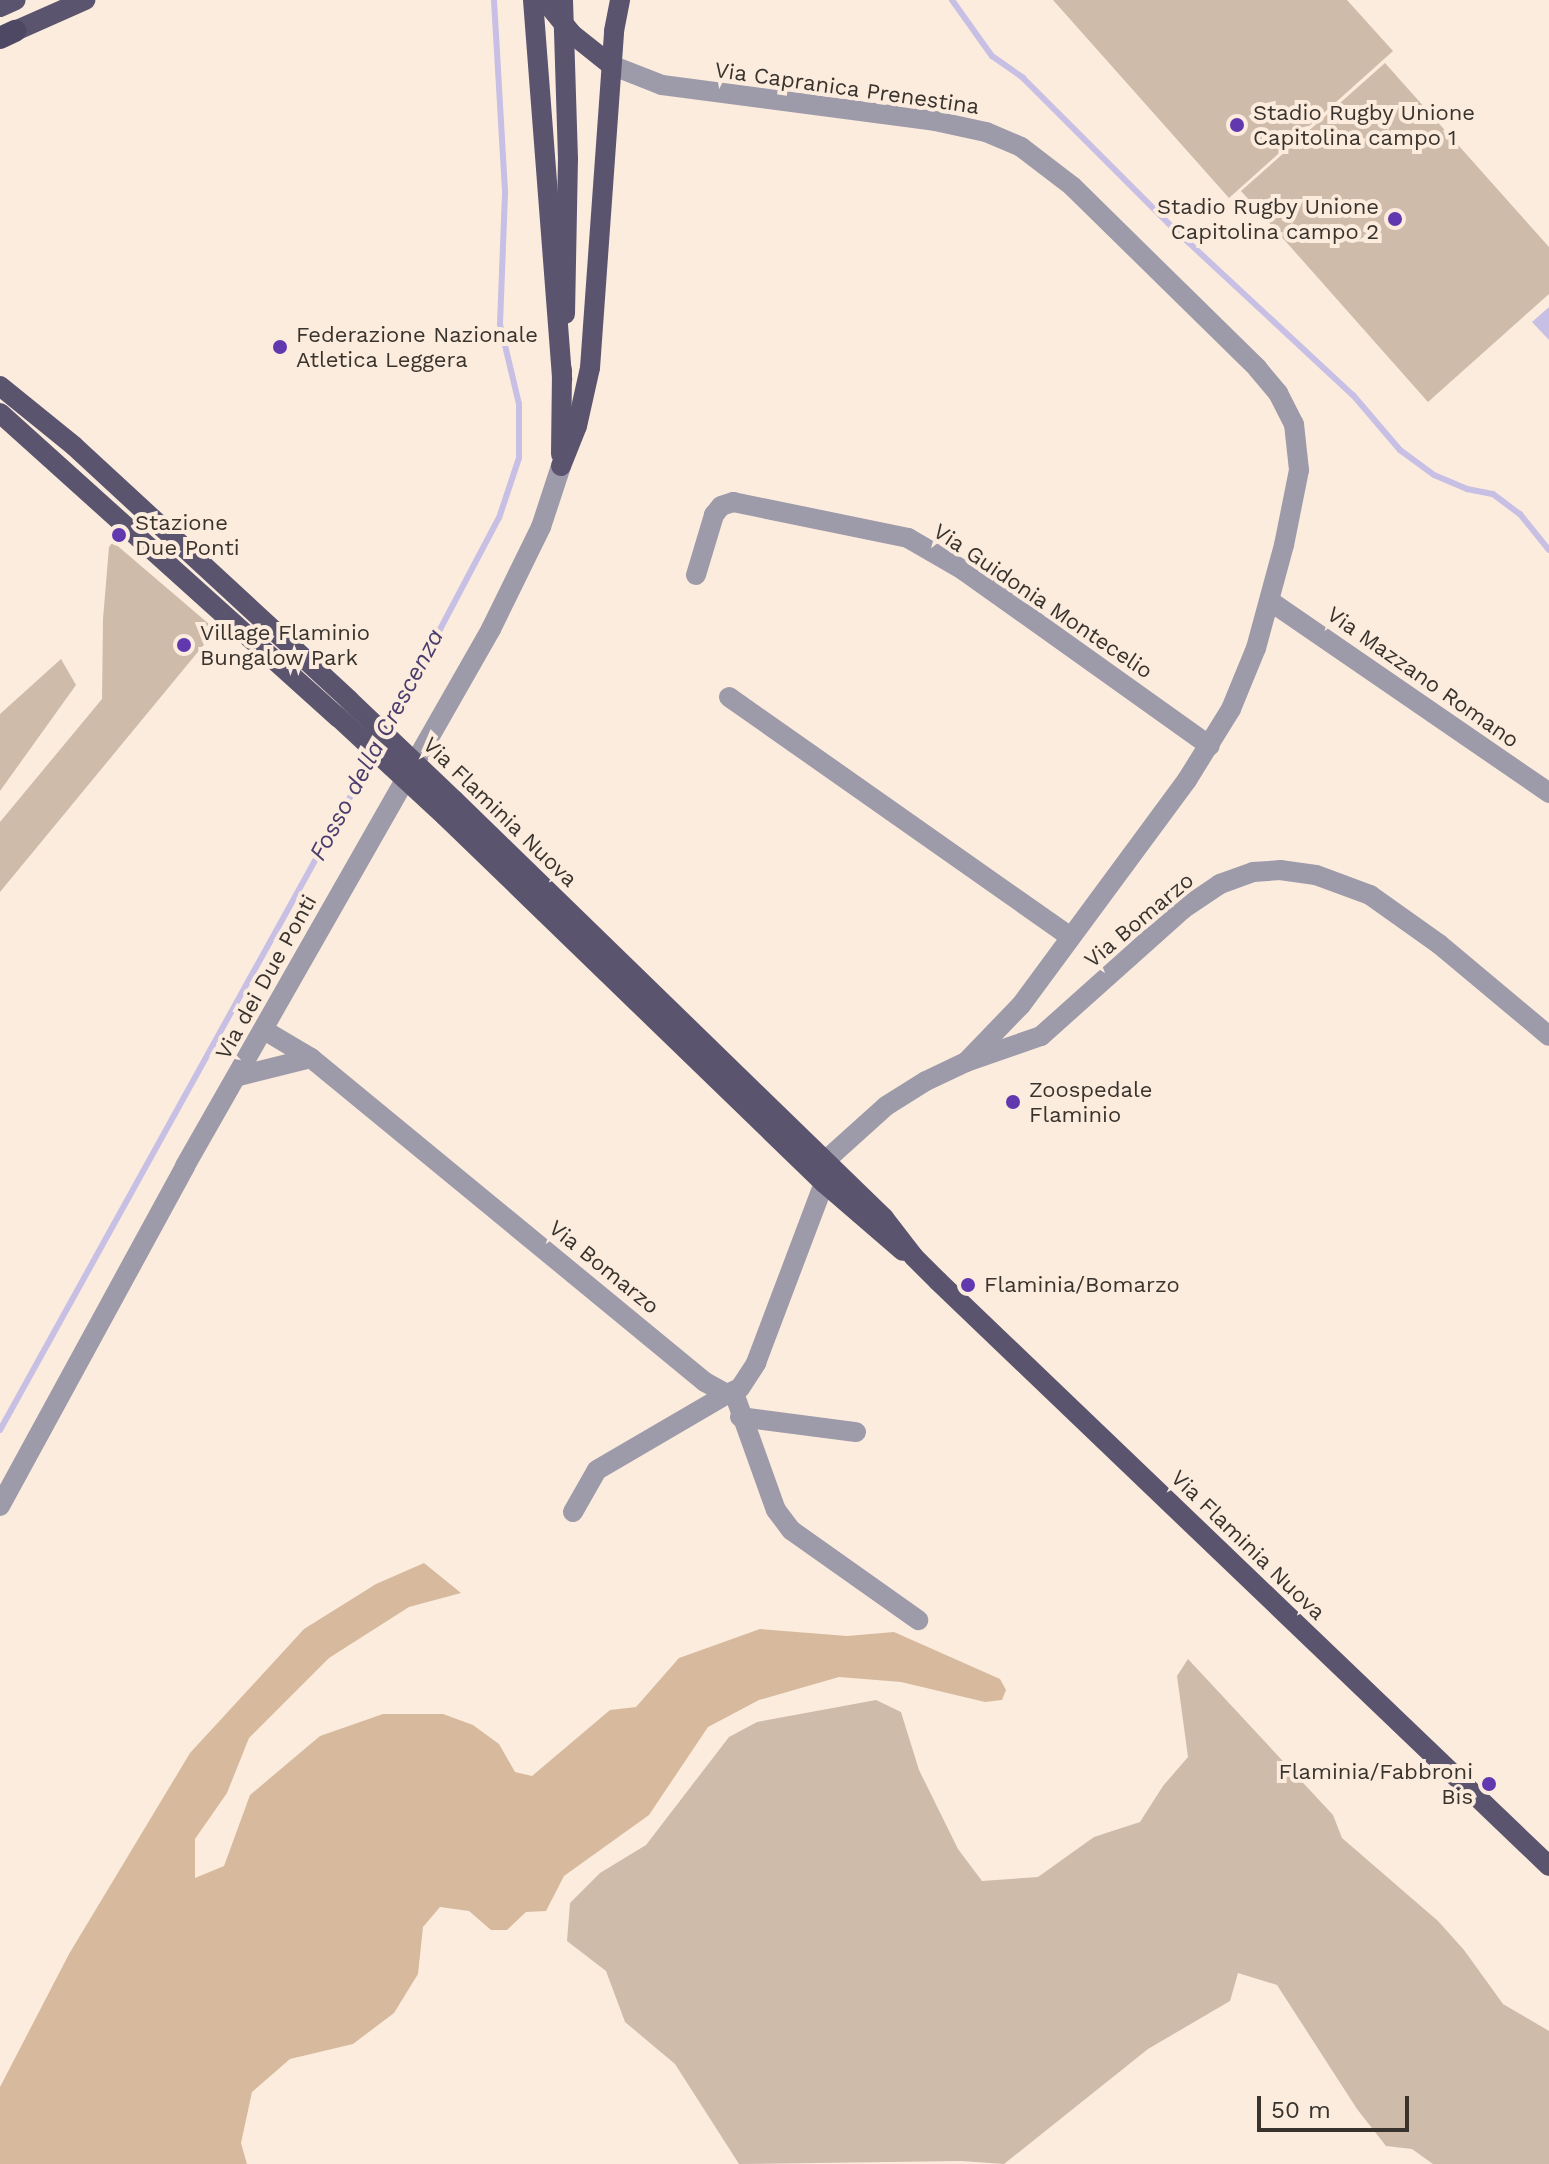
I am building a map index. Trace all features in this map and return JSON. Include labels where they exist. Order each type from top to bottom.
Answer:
[{"type":"main road","points":[[0,7],[16,0]]},
{"type":"main road","points":[[7,35],[85,0]]},
{"type":"main road","points":[[533,0],[562,380]]},
{"type":"main road","points":[[544,0],[572,34],[611,65]]},
{"type":"main road","points":[[561,466],[568,159],[563,0]]},
{"type":"main road","points":[[561,466],[577,426],[590,368],[611,65],[620,0]]},
{"type":"main road","name":"Via Flaminia Nuova","points":[[0,386],[74,446],[343,709],[825,1161],[884,1218],[914,1257],[1549,1866]]},
{"type":"main road","name":"Via Flaminia Nuova","points":[[0,413],[343,709]]},
{"type":"main road","name":"Via Flaminia Nuova","points":[[449,808],[824,1183],[887,1240],[914,1257]]},
{"type":"street","name":"Via Capranica Prenestina","points":[[611,65],[651,82],[677,88],[974,129],[1021,147],[1051,166],[1263,374],[1287,409],[1298,435],[1299,470],[1270,601],[1241,689],[1210,746],[1070,937]]},
{"type":"street","name":"Via dei Due Ponti","points":[[0,1506],[185,1166],[239,1076],[521,573],[541,527],[561,466]]},
{"type":"street","name":"Via Guidonia Montecelio","points":[[696,575],[714,515],[721,506],[733,502],[908,538],[963,570],[1210,746]]},
{"type":"street","name":"Via Mazzano Romano","points":[[1270,601],[1549,793]]},
{"type":"street","points":[[729,697],[1070,937]]},
{"type":"street","name":"Via Bomarzo","points":[[825,1161],[886,1106],[966,1062],[1041,1036],[1197,898],[1231,879],[1270,870],[1316,875],[1370,895],[1439,944],[1549,1036]]},
{"type":"street","name":"Via Bomarzo","points":[[966,1062],[1014,1016],[1070,937]]},
{"type":"street","name":"Via Bomarzo","points":[[264,1030],[311,1058],[692,1372],[730,1394]]},
{"type":"street","points":[[239,1076],[311,1058]]},
{"type":"street","points":[[573,1512],[597,1470],[730,1394],[756,1363],[824,1183]]},
{"type":"street","points":[[730,1394],[776,1510],[791,1530],[918,1620]]},
{"type":"street","points":[[740,1417],[856,1432]]},
{"type":"shaded area","name":"Stadio Rugby Unione Capitolina campo 1","points":[[1053,0],[1347,0],[1393,51],[1229,198]]},
{"type":"shaded area","name":"Stadio Rugby Unione Capitolina campo 2","points":[[1385,63],[1549,247],[1549,294],[1428,402],[1241,191]]},
{"type":"shaded area","points":[[1549,307],[1549,340],[1532,322]]},
{"type":"shaded area","points":[[113,542],[216,630],[0,892],[0,822],[102,699],[103,619],[109,547]]},
{"type":"shaded area","points":[[61,659],[76,685],[0,791],[0,714]]},
{"type":"shaded area","points":[[424,1563],[461,1593],[409,1607],[329,1658],[249,1738],[227,1793],[195,1839],[195,1878],[224,1866],[250,1795],[320,1736],[383,1714],[443,1714],[473,1725],[499,1744],[515,1772],[532,1776],[610,1710],[636,1707],[679,1658],[760,1629],[847,1636],[894,1632],[1000,1679],[1006,1690],[1002,1700],[985,1702],[901,1682],[839,1677],[759,1700],[708,1727],[649,1815],[564,1876],[546,1911],[526,1912],[507,1930],[491,1930],[469,1911],[440,1907],[423,1927],[418,1974],[394,2013],[353,2044],[290,2059],[252,2092],[241,2143],[247,2164],[0,2164],[0,2087],[69,1954],[190,1753],[304,1629],[376,1584]]},
{"type":"shaded area","points":[[1188,1659],[1333,1815],[1342,1838],[1438,1921],[1464,1950],[1503,2004],[1549,2031],[1549,2164],[1433,2164],[1412,2149],[1386,2146],[1357,2109],[1277,1985],[1238,1973],[1230,2001],[1148,2049],[1004,2164],[961,2161],[739,2164],[675,2064],[625,2022],[606,1971],[567,1941],[570,1903],[600,1873],[646,1845],[729,1737],[757,1722],[876,1700],[901,1712],[919,1770],[958,1849],[982,1881],[1038,1877],[1094,1837],[1140,1822],[1163,1786],[1188,1757],[1177,1676]]},
{"type":"waterway","name":"Fosso della Crescenza","points":[[387,730],[499,518],[519,458],[519,404],[500,324],[505,191],[494,0]]},
{"type":"waterway","points":[[952,0],[992,56],[1023,78],[1173,228],[1353,395],[1400,450],[1434,475],[1467,489],[1493,494],[1520,514],[1549,550]]},
{"type":"waterway","name":"Fosso della Crescenza","points":[[0,1430],[374,754]]},
{"type":"place","name":"Stadio Rugby Unione Capitolina campo 1","points":[[1237,125]]},
{"type":"place","name":"Stadio Rugby Unione Capitolina campo 2","points":[[1395,219]]},
{"type":"place","name":"Federazione Nazionale Atletica Leggera","points":[[280,347]]},
{"type":"place","name":"Stazione Due Ponti","points":[[119,535]]},
{"type":"place","name":"Village Flaminio Bungalow Park","points":[[184,645]]},
{"type":"place","name":"Zoospedale Flaminio","points":[[1013,1102]]},
{"type":"place","name":"Flaminia/Bomarzo","points":[[968,1285]]},
{"type":"place","name":"Flaminia/Fabbroni Bis","points":[[1489,1784]]}]
